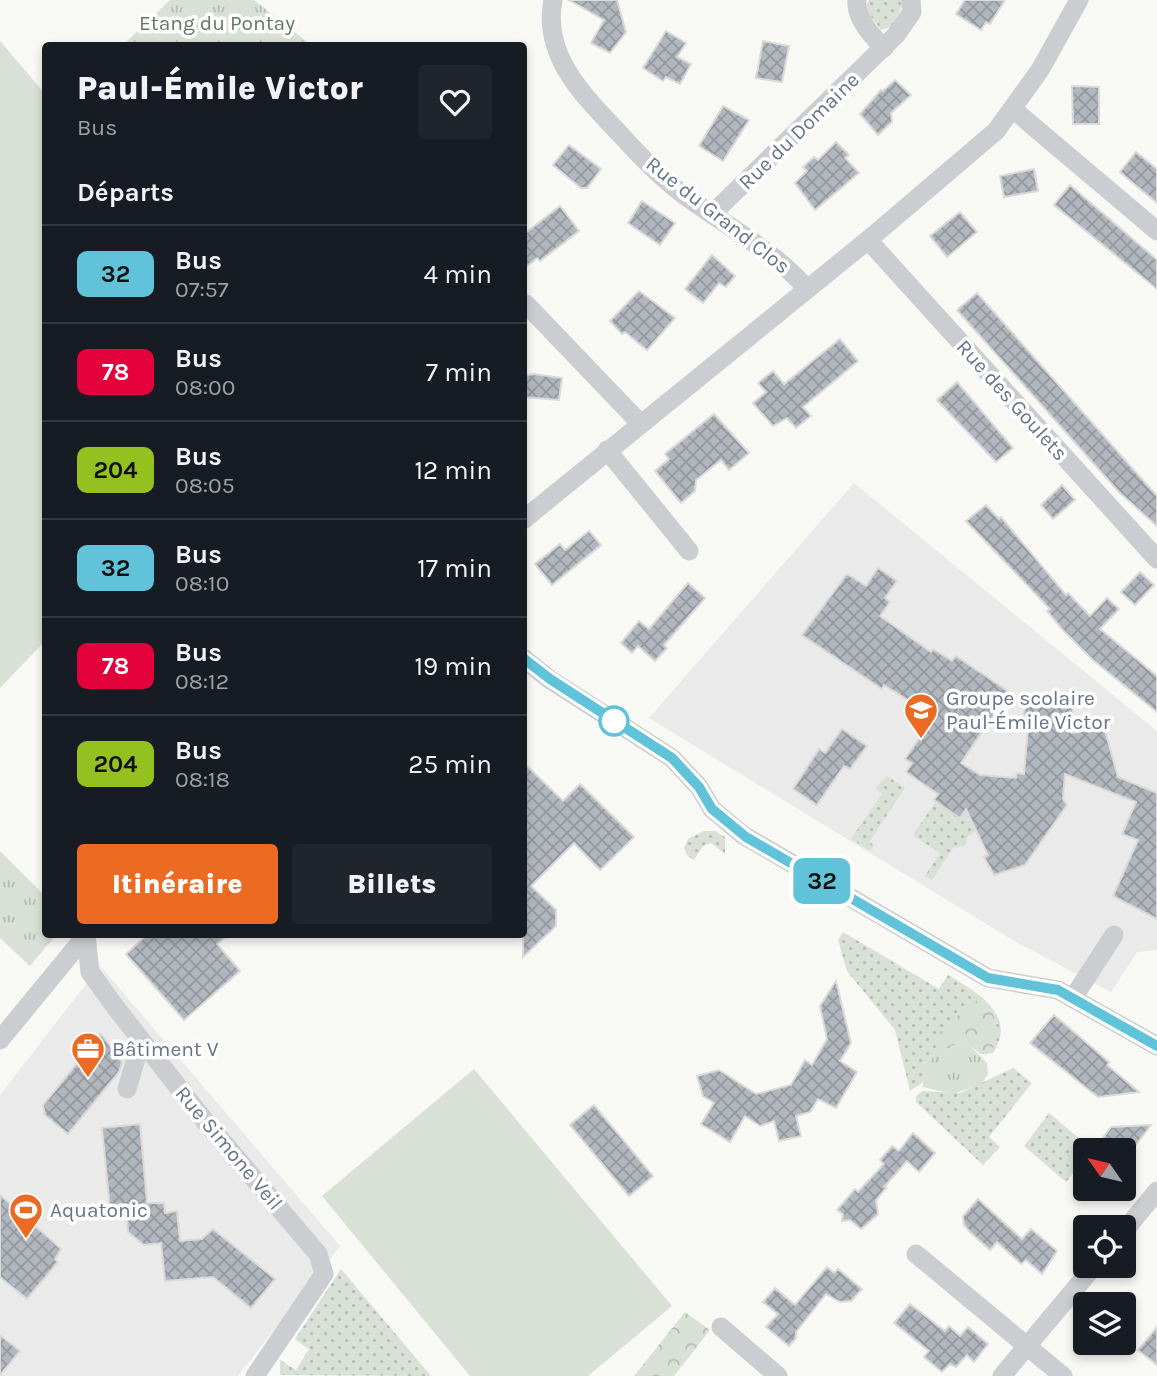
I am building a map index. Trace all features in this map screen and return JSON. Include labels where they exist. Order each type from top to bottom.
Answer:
[{"type":"street","name":"Rue du Grand Clos","points":[[553,0],[555,44],[568,76],[579,92],[648,164],[789,270],[807,289]]},
{"type":"street","points":[[857,0],[858,13],[870,33],[884,48]]},
{"type":"street","name":"Rue du Domaine","points":[[712,214],[884,48],[912,12],[911,0]]},
{"type":"street","points":[[527,517],[967,158],[1014,110],[1040,71],[1079,0]]},
{"type":"street","points":[[1014,110],[1157,231]]},
{"type":"street","name":"Rue des Goulets","points":[[868,240],[1157,559]]},
{"type":"street","points":[[527,305],[640,423]]},
{"type":"street","points":[[607,450],[689,551]]},
{"type":"street","points":[[527,661],[672,758],[699,787],[712,809],[746,837],[988,978],[1058,990],[1157,1046]]},
{"type":"street","points":[[1073,998],[1114,935]]},
{"type":"street","points":[[0,1040],[84,938]]},
{"type":"street","name":"Rue Simone Veil","points":[[86,938],[90,972],[141,1041],[318,1254],[324,1274],[261,1371]]},
{"type":"street","points":[[127,1088],[141,1041]]},
{"type":"street","points":[[1136,1216],[1157,1191]]},
{"type":"street","points":[[916,1254],[1063,1376]]},
{"type":"street","points":[[1002,1376],[1084,1278]]},
{"type":"street","points":[[721,1327],[778,1376]]},
{"type":"shaded area","name":"Groupe scolaire Paul-Émile Victor","points":[[854,483],[1157,731],[1157,950],[1137,952],[1111,992],[1016,942],[649,718]]},
{"type":"shaded area","points":[[100,966],[340,1246],[238,1376],[0,1376],[0,1095]]},
{"type":"green space","name":"Etang du Pontay","points":[[170,0],[254,0],[307,42],[126,42]]},
{"type":"green space","points":[[869,0],[906,0],[891,27],[881,30],[865,9]]},
{"type":"green space","points":[[0,41],[42,90],[42,644],[0,688]]},
{"type":"green space","points":[[887,776],[905,788],[869,842],[874,845],[870,851],[851,839],[882,794],[875,788]]},
{"type":"green space","points":[[936,801],[960,818],[970,803],[982,827],[968,836],[965,846],[953,848],[932,880],[925,876],[940,853],[913,835]]},
{"type":"green space","points":[[704,831],[715,831],[725,837],[725,854],[711,843],[703,846],[694,860],[687,855],[684,848],[688,839]]},
{"type":"green space","points":[[0,851],[42,893],[42,938],[53,938],[30,966],[0,938]]},
{"type":"green space","points":[[843,932],[939,989],[948,975],[981,997],[997,1016],[1000,1027],[999,1039],[993,1053],[980,1054],[968,1044],[944,1051],[933,1060],[922,1083],[910,1091],[895,1030],[847,971],[838,940]]},
{"type":"green space","points":[[983,998],[996,1027],[996,1042],[992,1049],[986,1055],[968,1045],[958,1044],[937,1051],[933,1038],[972,1003]]},
{"type":"green space","points":[[968,1044],[987,1063],[988,1074],[981,1084],[953,1094],[923,1087],[925,1069],[935,1056],[950,1048]]},
{"type":"green space","points":[[1013,1068],[1032,1083],[989,1137],[1000,1147],[983,1165],[916,1102],[916,1096],[923,1091],[960,1093]]},
{"type":"green space","points":[[474,1069],[672,1306],[588,1376],[470,1376],[322,1196]]},
{"type":"green space","points":[[1049,1113],[1079,1138],[1073,1138],[1073,1174],[1066,1182],[1024,1146]]},
{"type":"green space","points":[[341,1269],[431,1376],[280,1375],[280,1360],[296,1370],[309,1349],[295,1339]]},
{"type":"green space","points":[[685,1312],[710,1330],[674,1376],[634,1376]]},
{"type":"building","points":[[569,0],[617,0],[626,32],[610,53],[591,43],[604,20]]},
{"type":"building","points":[[965,0],[1005,0],[990,24],[986,22],[981,30],[956,14]]},
{"type":"building","points":[[666,31],[686,43],[677,57],[691,64],[680,84],[666,77],[663,81],[643,68]]},
{"type":"building","points":[[763,41],[789,46],[782,82],[756,78]]},
{"type":"building","points":[[895,80],[911,95],[891,113],[892,122],[878,135],[860,114],[881,90]]},
{"type":"building","points":[[1072,86],[1099,87],[1099,124],[1073,124]]},
{"type":"building","points":[[723,106],[749,120],[723,161],[699,146]]},
{"type":"building","points":[[836,142],[849,155],[845,158],[859,173],[815,210],[795,183],[807,171],[803,167],[814,157],[818,160]]},
{"type":"building","points":[[569,145],[601,169],[587,188],[581,188],[553,165]]},
{"type":"building","points":[[1136,152],[1157,169],[1157,203],[1120,172]]},
{"type":"building","points":[[1034,169],[1038,191],[1004,197],[1000,176]]},
{"type":"building","points":[[1070,185],[1157,260],[1157,289],[1054,205]]},
{"type":"building","points":[[642,201],[675,223],[660,245],[628,223]]},
{"type":"building","points":[[560,206],[579,231],[540,261],[537,258],[527,266],[527,232]]},
{"type":"building","points":[[960,212],[977,232],[947,257],[930,236]]},
{"type":"building","points":[[712,255],[735,276],[726,287],[719,283],[703,303],[685,289]]},
{"type":"building","points":[[639,291],[675,318],[647,350],[625,332],[622,334],[610,321]]},
{"type":"building","points":[[977,293],[1157,496],[1157,526],[1119,492],[957,310]]},
{"type":"building","points":[[840,339],[858,361],[803,407],[811,416],[796,428],[787,418],[773,426],[753,403],[766,392],[758,383],[773,371],[784,384]]},
{"type":"building","points":[[527,375],[562,378],[559,400],[527,397]]},
{"type":"building","points":[[957,382],[1013,448],[996,462],[937,400]]},
{"type":"building","points":[[714,414],[749,453],[729,470],[721,460],[696,480],[695,491],[681,503],[655,471],[669,459],[665,454]]},
{"type":"building","points":[[1062,485],[1075,500],[1053,519],[1041,505]]},
{"type":"building","points":[[986,505],[999,519],[1001,517],[1066,595],[1068,593],[1090,616],[1107,598],[1119,609],[1100,629],[1157,676],[1157,712],[1093,660],[1062,629],[1047,611],[1050,609],[966,521]]},
{"type":"building","points":[[589,531],[601,545],[552,585],[535,564],[560,544],[565,550]]},
{"type":"building","points":[[878,568],[897,581],[885,598],[890,602],[880,616],[931,652],[933,649],[952,661],[956,656],[1009,692],[961,763],[980,775],[1016,778],[1017,773],[1024,774],[1028,729],[1022,728],[1024,712],[1030,695],[1045,696],[1049,699],[1073,701],[1072,733],[1104,727],[1118,777],[1157,793],[1157,919],[1113,896],[1138,840],[1122,834],[1136,802],[1065,774],[1063,799],[1067,805],[1025,865],[994,875],[984,857],[988,855],[966,809],[960,818],[934,800],[938,794],[906,772],[912,763],[905,759],[934,717],[884,685],[882,689],[802,635],[847,574],[866,586]]},
{"type":"building","points":[[1140,572],[1154,585],[1135,605],[1121,592]]},
{"type":"building","points":[[688,583],[705,598],[664,645],[667,648],[655,661],[638,646],[632,653],[621,643],[639,621],[649,629]]},
{"type":"building","points":[[842,729],[867,746],[850,769],[844,766],[817,805],[793,789],[819,749],[825,753]]},
{"type":"building","points":[[527,766],[563,801],[580,784],[634,837],[600,870],[574,843],[531,886],[556,910],[556,926],[523,957],[523,938],[527,938]]},
{"type":"building","points":[[144,938],[224,938],[217,944],[240,971],[184,1020],[126,954]]},
{"type":"building","points":[[836,981],[851,1043],[840,1061],[857,1072],[836,1108],[818,1099],[810,1112],[796,1116],[801,1136],[779,1141],[774,1121],[760,1126],[745,1116],[730,1142],[701,1124],[714,1103],[703,1096],[697,1076],[719,1070],[756,1094],[791,1085],[805,1060],[812,1065],[827,1039],[820,1006]]},
{"type":"building","points":[[1054,1015],[1139,1092],[1098,1097],[1030,1043]]},
{"type":"building","name":"Bâtiment V","points":[[101,1034],[122,1062],[119,1072],[68,1134],[45,1115],[43,1105]]},
{"type":"building","points":[[594,1105],[653,1176],[629,1196],[570,1125]]},
{"type":"building","points":[[140,1124],[147,1203],[164,1203],[165,1213],[177,1211],[180,1241],[202,1239],[213,1229],[275,1279],[251,1308],[213,1277],[165,1281],[161,1243],[144,1245],[128,1232],[127,1217],[111,1219],[102,1128]]},
{"type":"building","points":[[1151,1125],[1136,1145],[1136,1138],[1103,1138],[1111,1127]]},
{"type":"building","points":[[913,1133],[935,1153],[919,1172],[907,1161],[876,1200],[878,1214],[861,1229],[850,1220],[842,1221],[843,1214],[837,1210],[855,1189],[858,1192],[884,1164],[880,1160],[892,1146],[899,1151]]},
{"type":"building","name":"Aquatonic","points":[[0,1195],[61,1249],[55,1259],[58,1262],[27,1299],[0,1277]]},
{"type":"building","points":[[978,1199],[1022,1239],[1031,1229],[1057,1251],[1042,1274],[1026,1260],[1021,1264],[997,1242],[990,1250],[964,1225],[963,1216]]},
{"type":"building","points":[[827,1267],[834,1273],[838,1269],[862,1289],[851,1301],[840,1302],[826,1294],[796,1332],[796,1338],[789,1346],[766,1327],[778,1314],[763,1302],[775,1288],[795,1305]]},
{"type":"building","points":[[910,1304],[945,1331],[949,1326],[960,1336],[968,1327],[988,1344],[974,1362],[967,1355],[956,1367],[950,1364],[942,1372],[924,1357],[929,1351],[894,1323]]},
{"type":"building","points":[[1157,1327],[1157,1365],[1138,1350]]},
{"type":"building","points":[[0,1335],[20,1351],[0,1375]]},
{"type":"bus line","name":"32","points":[[527,661],[672,758],[699,787],[712,809],[746,837],[988,978],[1058,990],[1157,1046]]},
{"type":"place","name":"Groupe scolaire Paul-Émile Victor","points":[[921,740]]},
{"type":"place","name":"Bâtiment V","points":[[88,1079]]},
{"type":"place","name":"Aquatonic","points":[[26,1240]]}]
